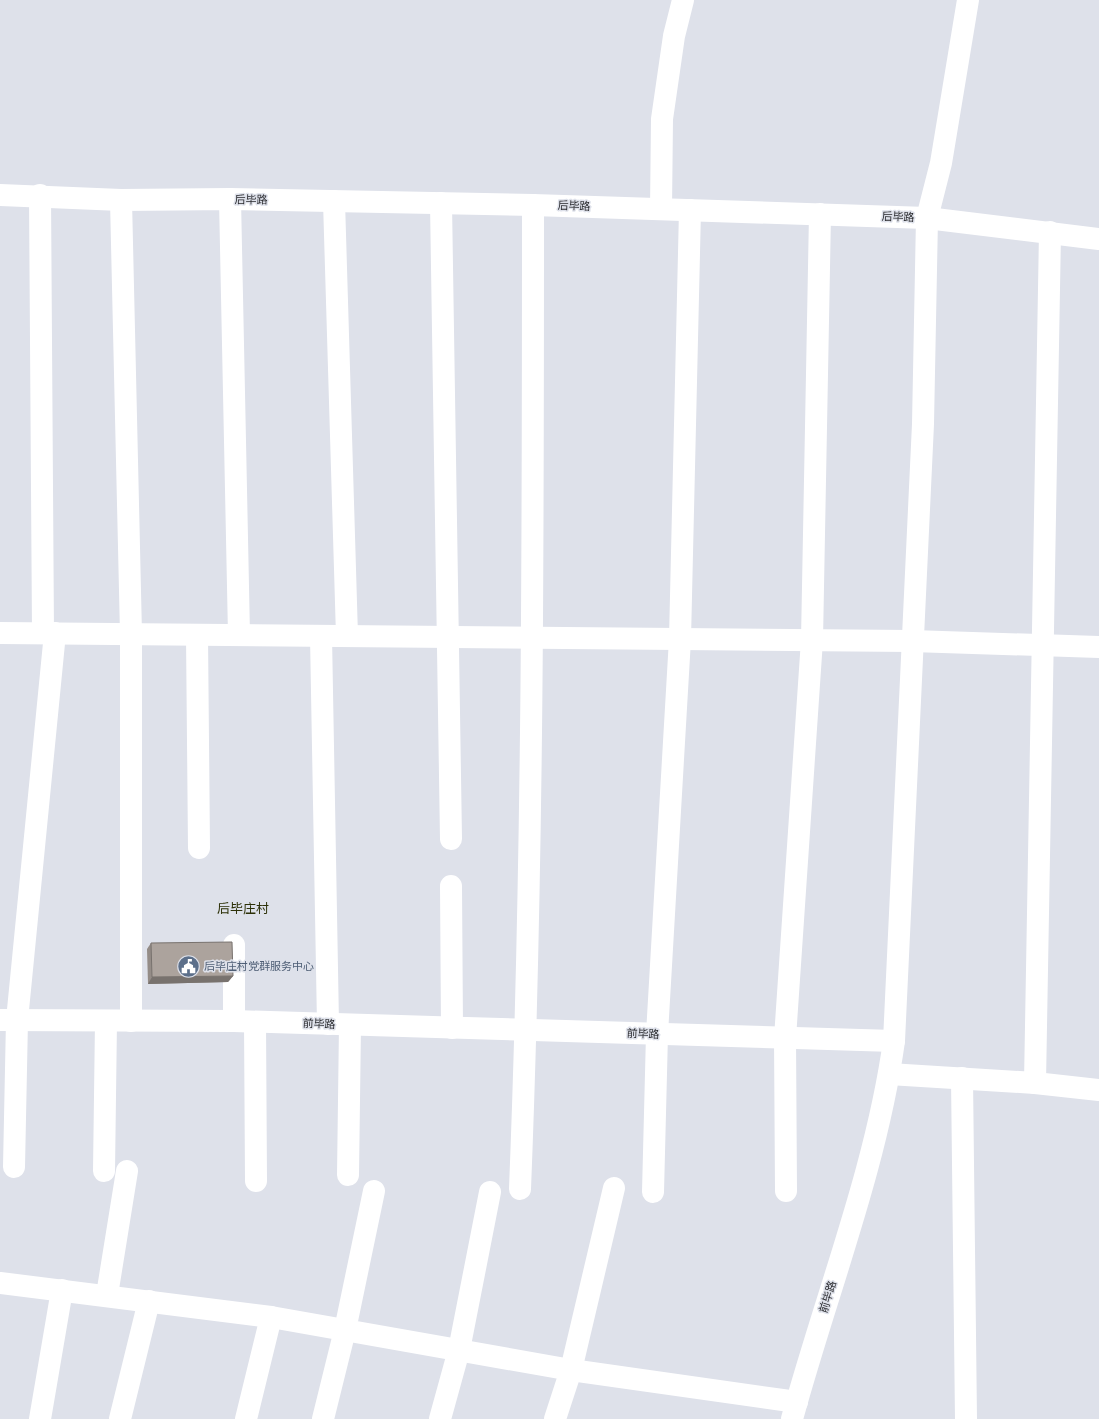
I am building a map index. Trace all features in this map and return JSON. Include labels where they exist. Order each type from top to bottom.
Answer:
[{"type":"street","points":[[661,209],[662,119],[674,36],[683,0]]},
{"type":"street","name":"后毕路","points":[[0,195],[121,200],[230,199],[533,205],[927,218],[941,163],[968,0]]},
{"type":"street","points":[[14,1167],[9,1020],[49,633],[40,196]]},
{"type":"street","points":[[230,199],[239,635]]},
{"type":"street","points":[[121,200],[131,634],[131,1021]]},
{"type":"street","points":[[334,201],[347,636]]},
{"type":"street","points":[[441,203],[451,839]]},
{"type":"street","points":[[520,1189],[527,1030],[533,638],[533,205]]},
{"type":"street","points":[[653,1192],[657,1034],[680,639],[690,210]]},
{"type":"street","points":[[786,1190],[785,1038],[812,640],[820,214]]},
{"type":"street","points":[[894,1041],[923,424],[927,218],[1099,239]]},
{"type":"street","points":[[1035,1083],[1050,232]]},
{"type":"street","points":[[0,633],[912,641],[1099,647]]},
{"type":"street","points":[[197,635],[199,848]]},
{"type":"street","points":[[321,636],[328,1024]]},
{"type":"street","points":[[451,886],[452,1028]]},
{"type":"street","points":[[234,945],[245,1022],[256,1181]]},
{"type":"street","name":"前毕路","points":[[9,1020],[245,1022],[894,1041],[889,1074],[872,1151],[794,1410]]},
{"type":"street","points":[[104,1171],[106,1021]]},
{"type":"street","points":[[348,1175],[350,1025]]},
{"type":"street","points":[[889,1074],[1035,1083],[1099,1090]]},
{"type":"street","points":[[962,1078],[966,1419]]},
{"type":"street","points":[[107,1295],[128,1171]]},
{"type":"street","points":[[555,1419],[571,1370],[614,1188]]},
{"type":"street","points":[[323,1419],[345,1330],[374,1191]]},
{"type":"street","points":[[440,1419],[459,1350],[490,1192]]},
{"type":"street","points":[[0,1283],[107,1295],[271,1317],[794,1410]]},
{"type":"street","points":[[40,1419],[62,1290]]},
{"type":"street","points":[[120,1419],[149,1301]]},
{"type":"street","points":[[246,1419],[271,1317]]},
{"type":"building","name":"后毕庄村党群服务中心","points":[[232,942],[233,976],[152,977],[151,943]]},
{"type":"place","name":"后毕庄村党群服务中心","points":[[188,966]]},
{"type":"district","name":"后毕庄村","points":[[243,908]]}]
